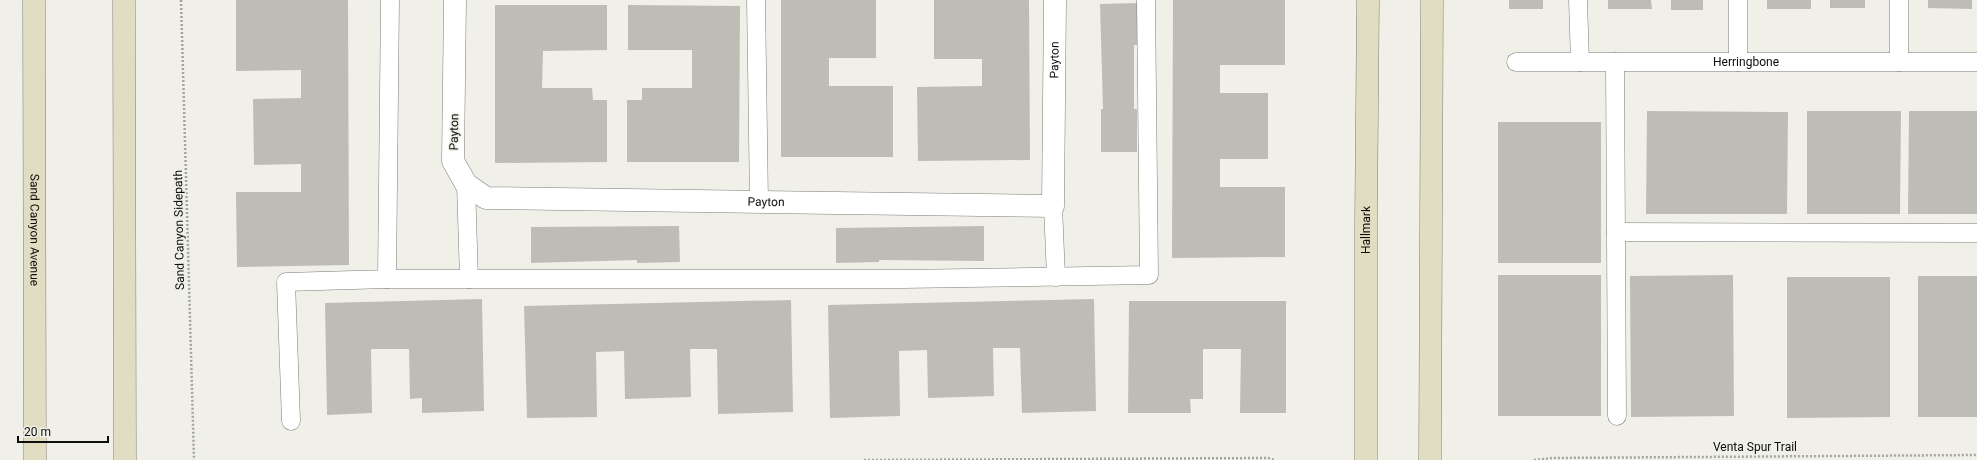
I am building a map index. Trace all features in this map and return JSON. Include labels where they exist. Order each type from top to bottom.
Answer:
[{"type":"main road","name":"Sand Canyon Avenue","points":[[34,0],[35,460]]},
{"type":"main road","points":[[124,0],[125,460]]},
{"type":"main road","name":"Hallmark","points":[[1366,460],[1368,0]]},
{"type":"main road","points":[[1430,460],[1432,0]]},
{"type":"street","name":"Payton","points":[[455,0],[453,161],[466,184],[486,198],[1053,206],[1054,0]]},
{"type":"lane","points":[[387,279],[390,0]]},
{"type":"lane","points":[[756,0],[759,202]]},
{"type":"lane","points":[[290,421],[286,282],[387,279],[903,279],[1149,275],[1146,0]]},
{"type":"lane","points":[[1578,0],[1580,62]]},
{"type":"lane","points":[[1738,0],[1738,62]]},
{"type":"lane","points":[[1899,62],[1900,0]]},
{"type":"lane","name":"Herringbone","points":[[1516,62],[1977,62]]},
{"type":"lane","points":[[1615,62],[1617,416]]},
{"type":"lane","points":[[466,184],[468,279]]},
{"type":"lane","points":[[1053,206],[1056,277]]},
{"type":"lane","points":[[1616,232],[1977,233]]},
{"type":"path","name":"Sand Canyon Sidepath","points":[[181,0],[194,460]]},
{"type":"path","name":"Venta Spur Trail","points":[[1534,460],[1553,458],[1977,455]]},
{"type":"path","points":[[864,460],[1268,458],[1274,460]]},
{"type":"building","points":[[236,0],[348,0],[349,265],[237,267],[236,192],[301,192],[301,164],[254,165],[253,99],[301,98],[301,70],[236,71]]},
{"type":"building","points":[[781,0],[876,0],[876,58],[829,58],[829,86],[893,86],[893,157],[781,157]]},
{"type":"building","points":[[934,0],[1029,0],[1030,160],[918,161],[917,87],[982,86],[982,59],[934,59]]},
{"type":"building","points":[[1173,0],[1285,0],[1285,65],[1220,65],[1220,93],[1268,93],[1268,159],[1220,159],[1220,187],[1285,187],[1285,257],[1172,258]]},
{"type":"building","points":[[1509,0],[1543,0],[1543,9],[1509,9]]},
{"type":"building","points":[[1608,0],[1651,0],[1652,9],[1608,9]]},
{"type":"building","points":[[1671,0],[1703,0],[1703,10],[1671,10]]},
{"type":"building","points":[[1767,0],[1811,0],[1811,9],[1767,9]]},
{"type":"building","points":[[1830,0],[1865,0],[1865,8],[1830,8]]},
{"type":"building","points":[[1928,0],[1972,0],[1972,9],[1928,8]]},
{"type":"building","points":[[1137,3],[1137,45],[1134,45],[1134,109],[1137,109],[1137,152],[1101,152],[1101,109],[1103,109],[1100,4]]},
{"type":"building","points":[[495,5],[607,5],[607,50],[543,51],[542,88],[592,88],[593,100],[607,100],[607,162],[495,163]]},
{"type":"building","points":[[628,5],[740,6],[739,162],[627,162],[627,100],[642,100],[642,88],[692,88],[692,50],[628,50]]},
{"type":"building","points":[[1647,111],[1788,112],[1787,214],[1646,214]]},
{"type":"building","points":[[1807,111],[1901,111],[1900,214],[1807,214]]},
{"type":"building","points":[[1909,111],[1977,111],[1977,214],[1908,214]]},
{"type":"building","points":[[1498,122],[1601,122],[1601,263],[1498,263]]},
{"type":"building","points":[[679,226],[680,262],[637,263],[637,260],[531,263],[531,227]]},
{"type":"building","points":[[984,226],[984,261],[879,260],[879,262],[836,263],[836,228]]},
{"type":"building","points":[[1498,275],[1601,275],[1601,416],[1498,416]]},
{"type":"building","points":[[1733,275],[1734,416],[1631,417],[1630,276]]},
{"type":"building","points":[[1918,276],[1977,276],[1977,417],[1918,417]]},
{"type":"building","points":[[1787,277],[1890,277],[1890,417],[1787,418]]},
{"type":"building","points":[[482,299],[484,411],[422,413],[422,398],[410,399],[409,349],[371,349],[372,413],[327,415],[325,303]]},
{"type":"building","points":[[1094,299],[1096,411],[1022,413],[1020,348],[993,348],[994,396],[928,398],[927,350],[899,351],[900,416],[830,418],[828,305]]},
{"type":"building","points":[[791,300],[793,412],[718,414],[717,349],[690,349],[691,397],[625,399],[624,351],[596,352],[597,417],[527,418],[524,306]]},
{"type":"building","points":[[1129,301],[1286,301],[1286,413],[1240,413],[1241,349],[1203,349],[1203,399],[1190,399],[1191,413],[1128,413]]}]
